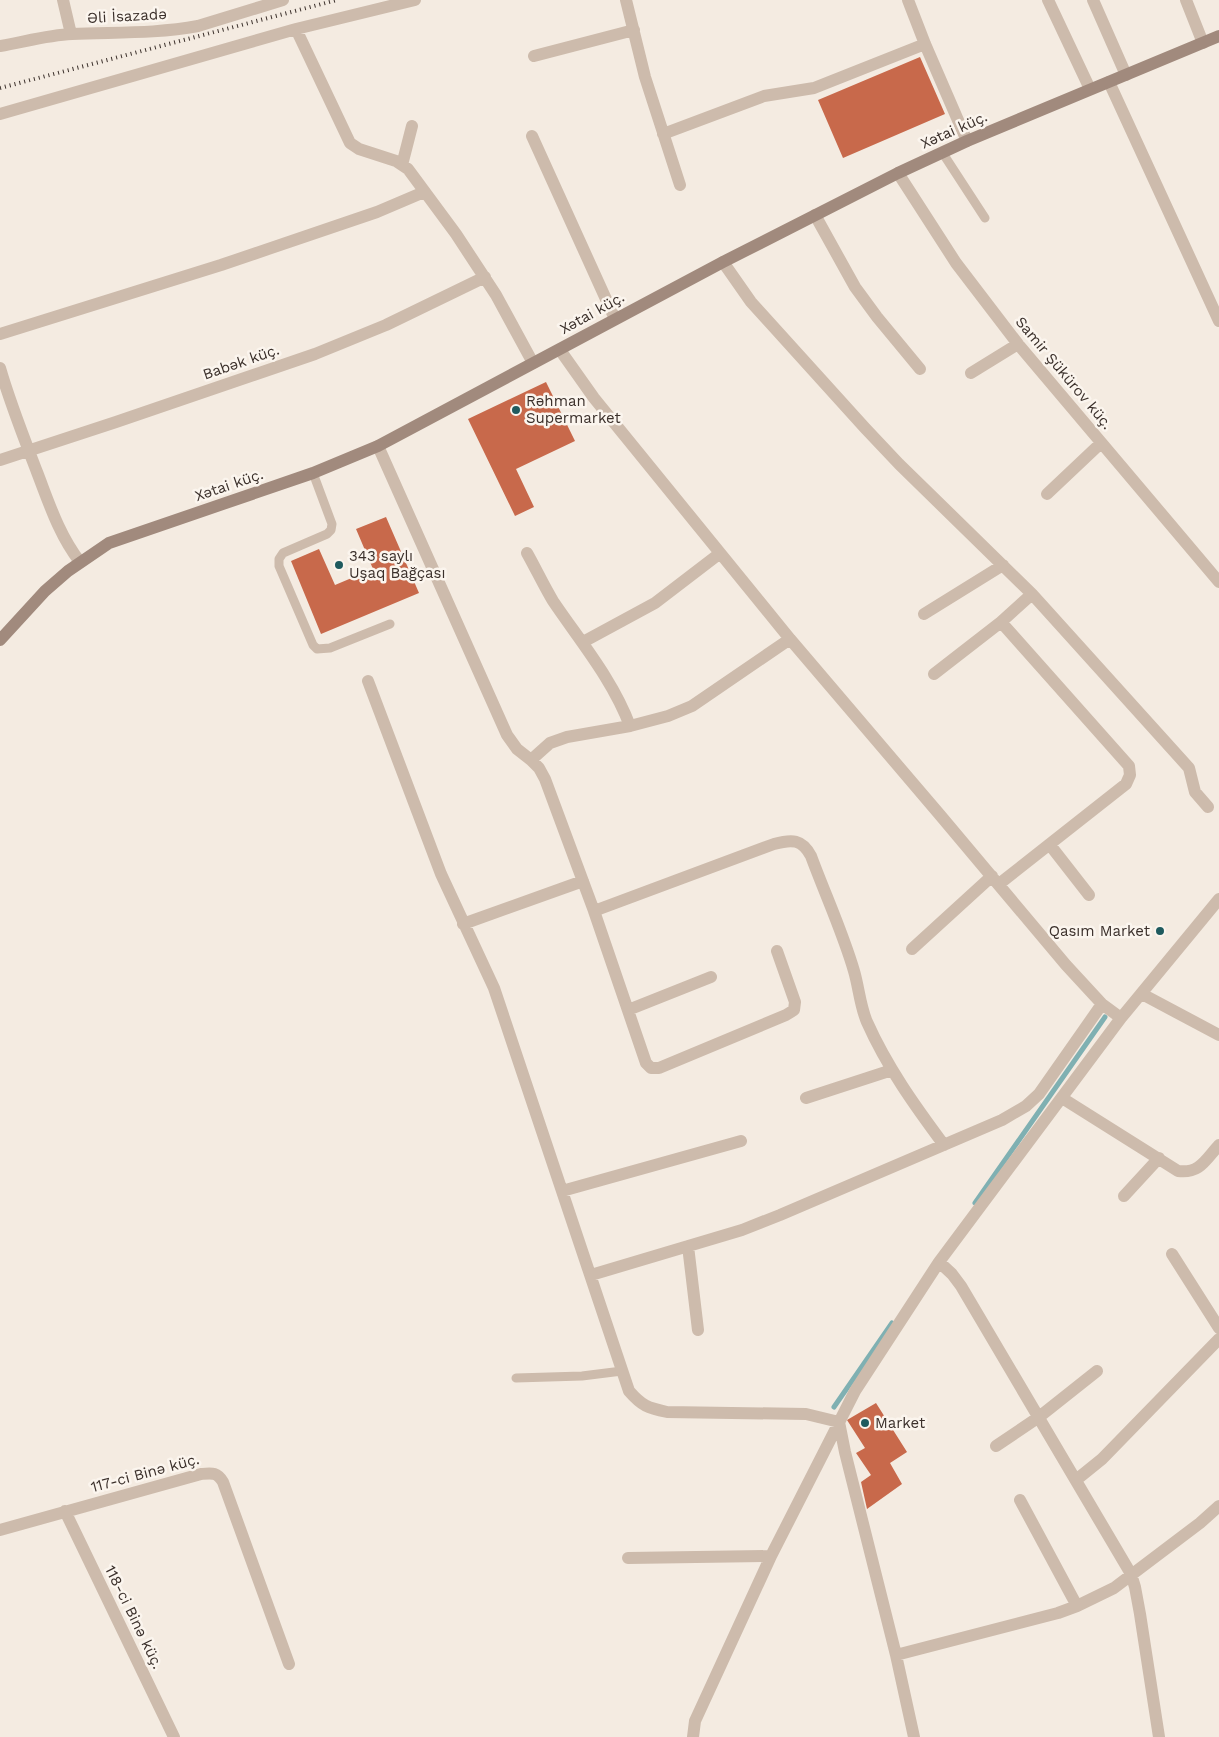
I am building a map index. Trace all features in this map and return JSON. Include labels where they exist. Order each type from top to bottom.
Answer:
[{"type":"street","points":[[63,0],[71,34]]},
{"type":"street","points":[[237,0],[242,12]]},
{"type":"street","name":"Əli İsazadə","points":[[0,46],[71,34],[167,31],[198,26],[283,0]]},
{"type":"street","points":[[0,114],[296,29],[415,0]]},
{"type":"street","points":[[626,0],[645,77],[680,185]]},
{"type":"street","points":[[908,0],[966,141]]},
{"type":"street","points":[[1048,0],[1090,89]]},
{"type":"street","points":[[1093,0],[1126,75]]},
{"type":"street","points":[[1186,0],[1203,43]]},
{"type":"street","points":[[296,29],[350,143],[359,149],[396,161],[408,169],[485,277],[533,363]]},
{"type":"street","points":[[534,56],[634,30]]},
{"type":"street","name":"Xətai küç.","points":[[0,640],[45,591],[80,562],[109,543],[313,473],[378,446],[723,262],[898,173],[966,141],[1219,36]]},
{"type":"street","points":[[663,134],[764,96],[814,88],[925,44]]},
{"type":"street","points":[[1109,82],[1219,321]]},
{"type":"street","points":[[402,165],[412,126]]},
{"type":"street","points":[[532,136],[615,319]]},
{"type":"street","name":"Samir Şükürov küç.","points":[[898,173],[956,263],[1018,344],[1219,582]]},
{"type":"street","points":[[0,334],[221,265],[377,212],[424,192]]},
{"type":"street","points":[[815,215],[855,287],[920,369]]},
{"type":"street","points":[[723,262],[751,302],[872,435],[899,464],[1032,594],[1189,768],[1195,792],[1208,807]]},
{"type":"street","name":"Babək küç.","points":[[0,460],[315,354],[386,325],[485,277]]},
{"type":"street","points":[[971,373],[1018,344]]},
{"type":"street","points":[[560,350],[594,398],[790,639],[1066,966],[1102,1004],[1121,1018]]},
{"type":"street","points":[[0,368],[56,522],[66,542],[80,562]]},
{"type":"street","points":[[1047,494],[1101,443]]},
{"type":"street","points":[[378,446],[507,735],[517,749],[539,768],[545,779],[584,881],[646,1063],[651,1068],[659,1068],[794,1010],[795,1002],[777,951]]},
{"type":"street","points":[[528,553],[552,599],[583,642],[620,703],[630,726]]},
{"type":"street","points":[[583,642],[655,602],[720,554]]},
{"type":"street","points":[[924,614],[1003,565]]},
{"type":"street","points":[[934,674],[1001,622],[1032,594]]},
{"type":"street","points":[[912,949],[995,880],[1050,845],[1126,784],[1130,775],[1128,766],[1001,622]]},
{"type":"street","points":[[531,760],[550,744],[567,737],[630,726],[668,716],[692,706],[790,639]]},
{"type":"street","points":[[368,681],[441,874],[494,988],[629,1391],[649,1409],[667,1412],[806,1414],[839,1422]]},
{"type":"street","points":[[594,911],[774,844],[788,840],[799,842],[806,847],[811,856],[854,970],[863,1012],[892,1070],[944,1145]]},
{"type":"street","points":[[1050,845],[1089,895]]},
{"type":"street","points":[[463,924],[584,881]]},
{"type":"street","points":[[693,1737],[695,1721],[771,1556],[855,1390],[939,1262],[1121,1018],[1219,899]]},
{"type":"street","points":[[628,1010],[711,977]]},
{"type":"street","points":[[1142,994],[1219,1036]]},
{"type":"street","points":[[591,1275],[742,1230],[1002,1120],[1026,1106],[1039,1094],[1102,1004]]},
{"type":"street","points":[[806,1098],[892,1070]]},
{"type":"street","points":[[1062,1098],[1178,1170],[1188,1172],[1197,1169],[1219,1145]]},
{"type":"street","points":[[562,1192],[742,1141]]},
{"type":"street","points":[[1124,1196],[1159,1158]]},
{"type":"street","points":[[688,1246],[698,1330]]},
{"type":"street","points":[[1172,1254],[1219,1328]]},
{"type":"street","points":[[939,1262],[961,1286],[1131,1574],[1140,1614],[1159,1737]]},
{"type":"street","points":[[1076,1480],[1102,1459],[1219,1339]]},
{"type":"street","points":[[996,1446],[1098,1371]]},
{"type":"street","points":[[839,1422],[914,1737]]},
{"type":"street","name":"117-ci Binə küç.","points":[[0,1530],[201,1474],[212,1473],[219,1475],[289,1664]]},
{"type":"street","points":[[1020,1500],[1077,1606]]},
{"type":"street","points":[[896,1655],[1058,1613],[1077,1606],[1114,1588],[1200,1523],[1219,1506]]},
{"type":"street","name":"118-ci Binə küç.","points":[[65,1511],[174,1737]]},
{"type":"street","points":[[628,1558],[771,1556]]},
{"type":"lane","points":[[942,152],[985,218]]},
{"type":"lane","points":[[313,473],[332,524],[331,530],[327,534],[283,553],[279,559],[280,566],[313,645],[317,649],[330,648],[390,624]]},
{"type":"lane","points":[[516,1378],[582,1376],[622,1371]]},
{"type":"building","points":[[920,57],[945,114],[843,158],[818,100]]},
{"type":"building","points":[[546,382],[575,441],[516,469],[534,507],[515,516],[468,419]]},
{"type":"building","points":[[386,517],[419,593],[321,634],[291,561],[319,549],[335,585],[373,569],[356,529]]},
{"type":"building","points":[[876,1403],[907,1452],[890,1463],[902,1484],[867,1509],[861,1482],[871,1475],[856,1453],[865,1448],[847,1420]]},
{"type":"waterway","points":[[975,1203],[1105,1017]]},
{"type":"waterway","points":[[834,1407],[892,1323]]},
{"type":"railway","points":[[0,88],[337,0]]},
{"type":"place","name":"Rəhman Supermarket","points":[[516,410]]},
{"type":"place","name":"343 saylı Uşaq Bağçası","points":[[339,565]]},
{"type":"place","name":"Qasım Market","points":[[1160,931]]},
{"type":"place","name":"Market","points":[[865,1423]]}]
